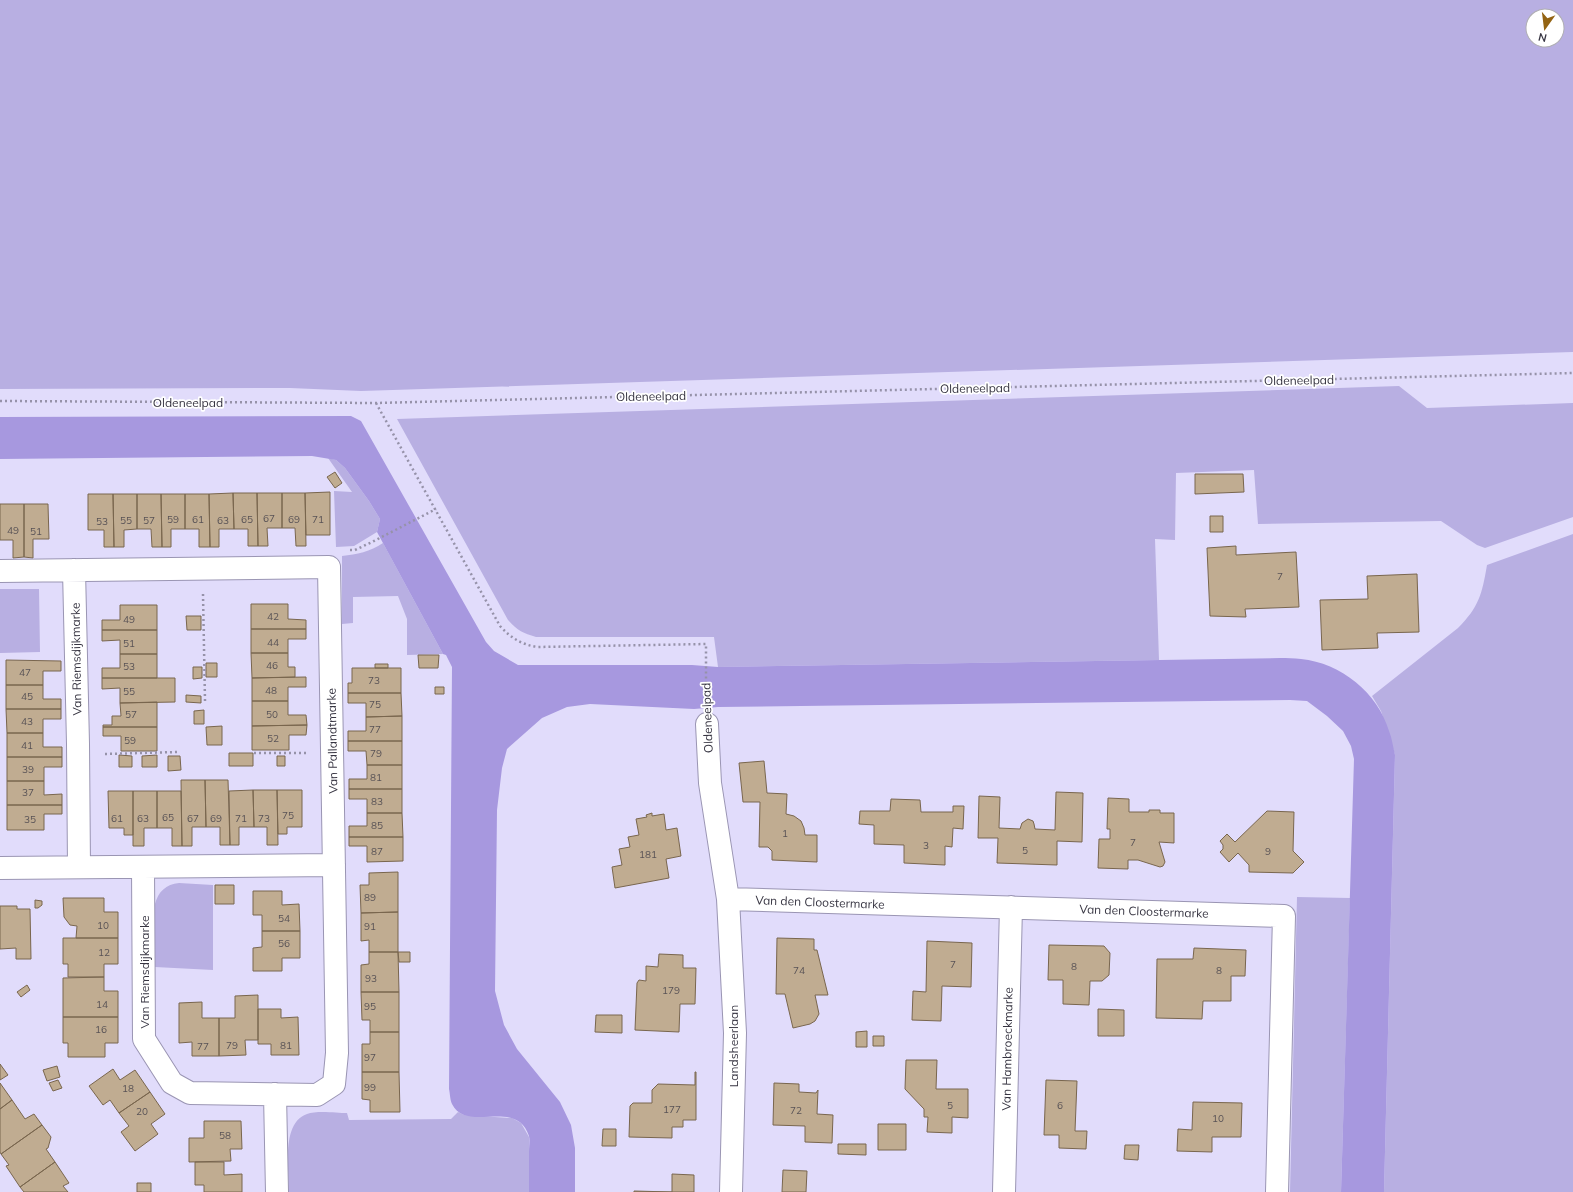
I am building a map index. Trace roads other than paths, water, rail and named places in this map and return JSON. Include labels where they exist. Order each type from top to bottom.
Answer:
[{"type":"street","name":"Van Pallandtmarke","points":[[0,571],[329,567],[336,1053],[334,1084],[317,1095],[275,1094]]},
{"type":"street","name":"Van Riemsdijkmarke","points":[[74,570],[79,754],[79,867]]},
{"type":"street","name":"Oldeneelpad","points":[[707,724],[710,783],[728,899]]},
{"type":"street","points":[[0,868],[334,865]]},
{"type":"street","name":"Van Riemsdijkmarke","points":[[143,867],[144,1039],[172,1083],[190,1093],[275,1094]]},
{"type":"street","name":"Van den Cloostermarke","points":[[728,899],[1284,916],[1278,1192]]},
{"type":"street","name":"Landsheerlaan","points":[[728,899],[735,1033],[730,1192]]},
{"type":"street","name":"Van Hambroeckmarke","points":[[1004,1192],[1011,907]]},
{"type":"street","points":[[275,1094],[277,1192]]}]
